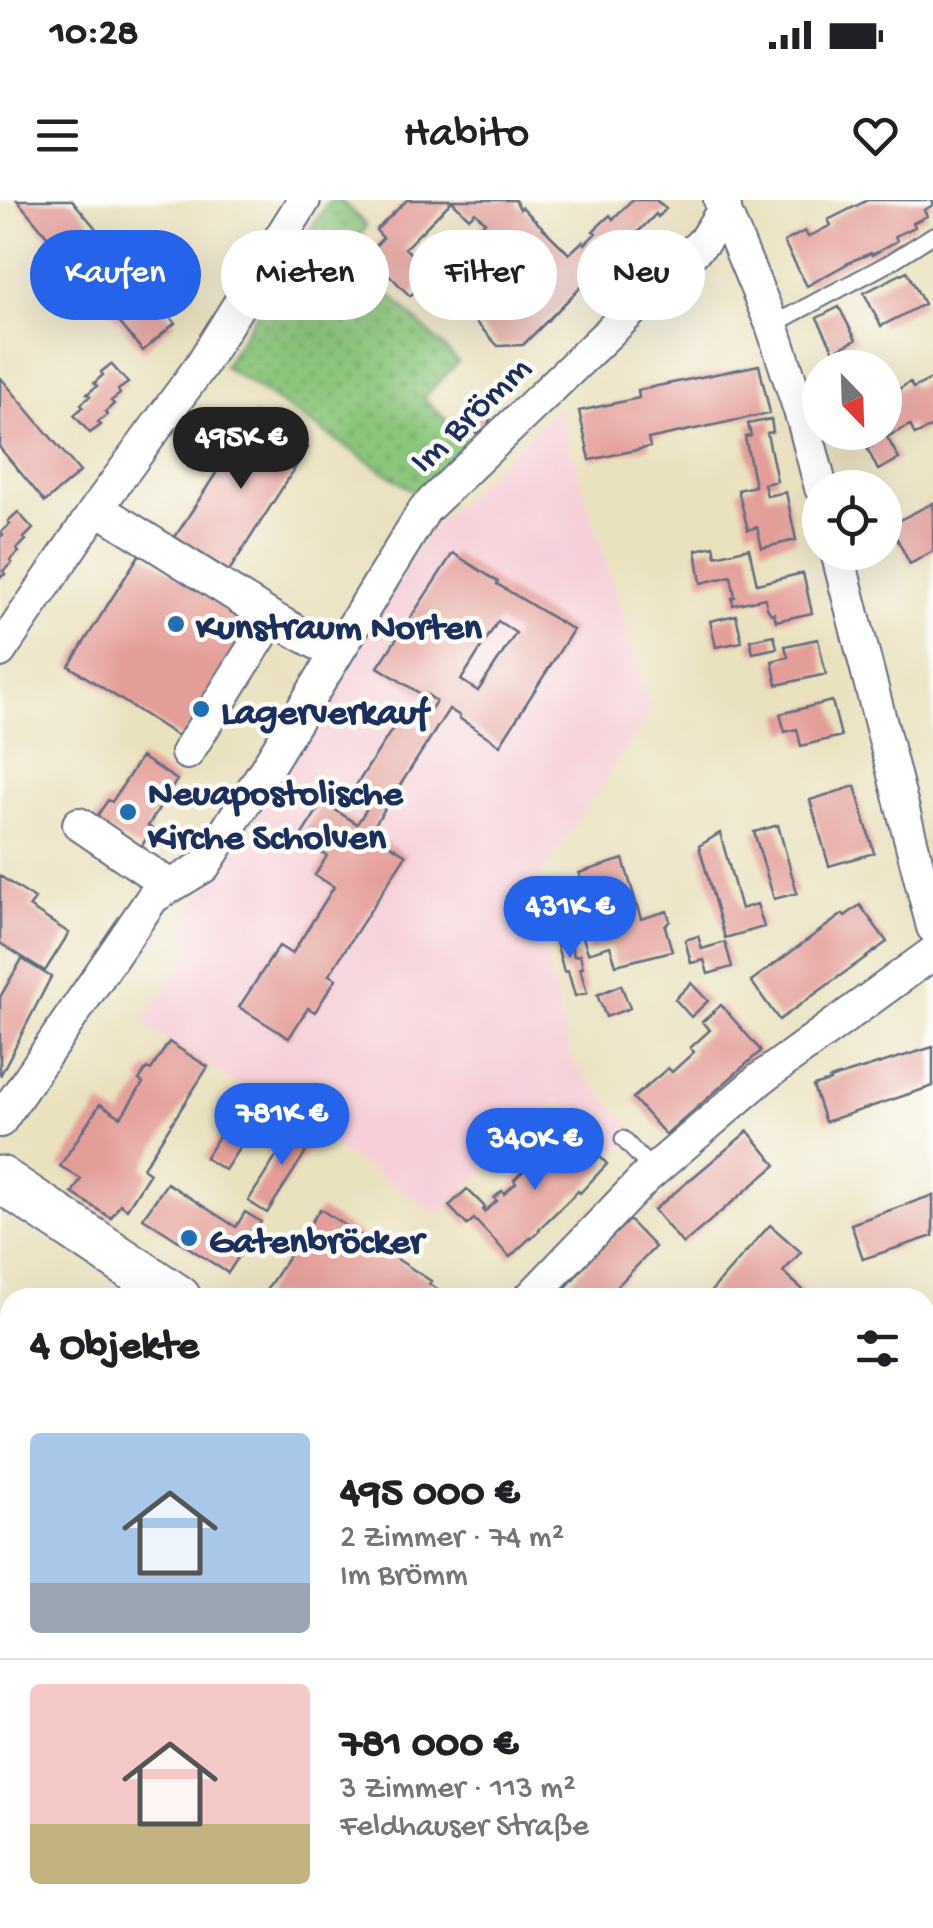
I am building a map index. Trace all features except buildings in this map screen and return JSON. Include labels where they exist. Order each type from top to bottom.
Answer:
[{"type":"street","points":[[0,652],[97,508],[200,367],[304,200]]},
{"type":"street","points":[[726,203],[772,325],[816,470]]},
{"type":"street","name":"Im Brömm","points":[[0,1121],[154,896],[204,866],[425,509],[704,240],[726,203]]},
{"type":"street","points":[[97,508],[335,653]]},
{"type":"street","points":[[843,570],[933,926]]},
{"type":"street","points":[[186,753],[272,618]]},
{"type":"street","points":[[79,824],[170,886]]},
{"type":"street","points":[[540,1288],[652,1172],[760,1079],[933,953]]},
{"type":"street","points":[[0,1179],[163,1288]]},
{"type":"lane","points":[[772,325],[933,236]]},
{"type":"lane","points":[[623,1139],[652,1172]]},
{"type":"shaded area","points":[[558,407],[651,710],[529,893],[571,1060],[638,1135],[613,1155],[558,1100],[439,1214],[143,1024],[191,946],[182,924],[429,532]]},
{"type":"green space","points":[[330,200],[340,200],[366,225],[364,230],[311,230]]},
{"type":"green space","points":[[389,294],[409,313],[409,320],[416,320],[458,362],[423,398],[473,446],[421,496],[224,366],[253,320],[389,320]]},
{"type":"place","name":"Kunstraum Norten","points":[[176,624]]},
{"type":"place","name":"Lagerverkauf","points":[[201,709]]},
{"type":"place","name":"Neuapostolische Kirche Scholven","points":[[128,812]]},
{"type":"place","name":"Gatenbröcker","points":[[189,1238]]}]
